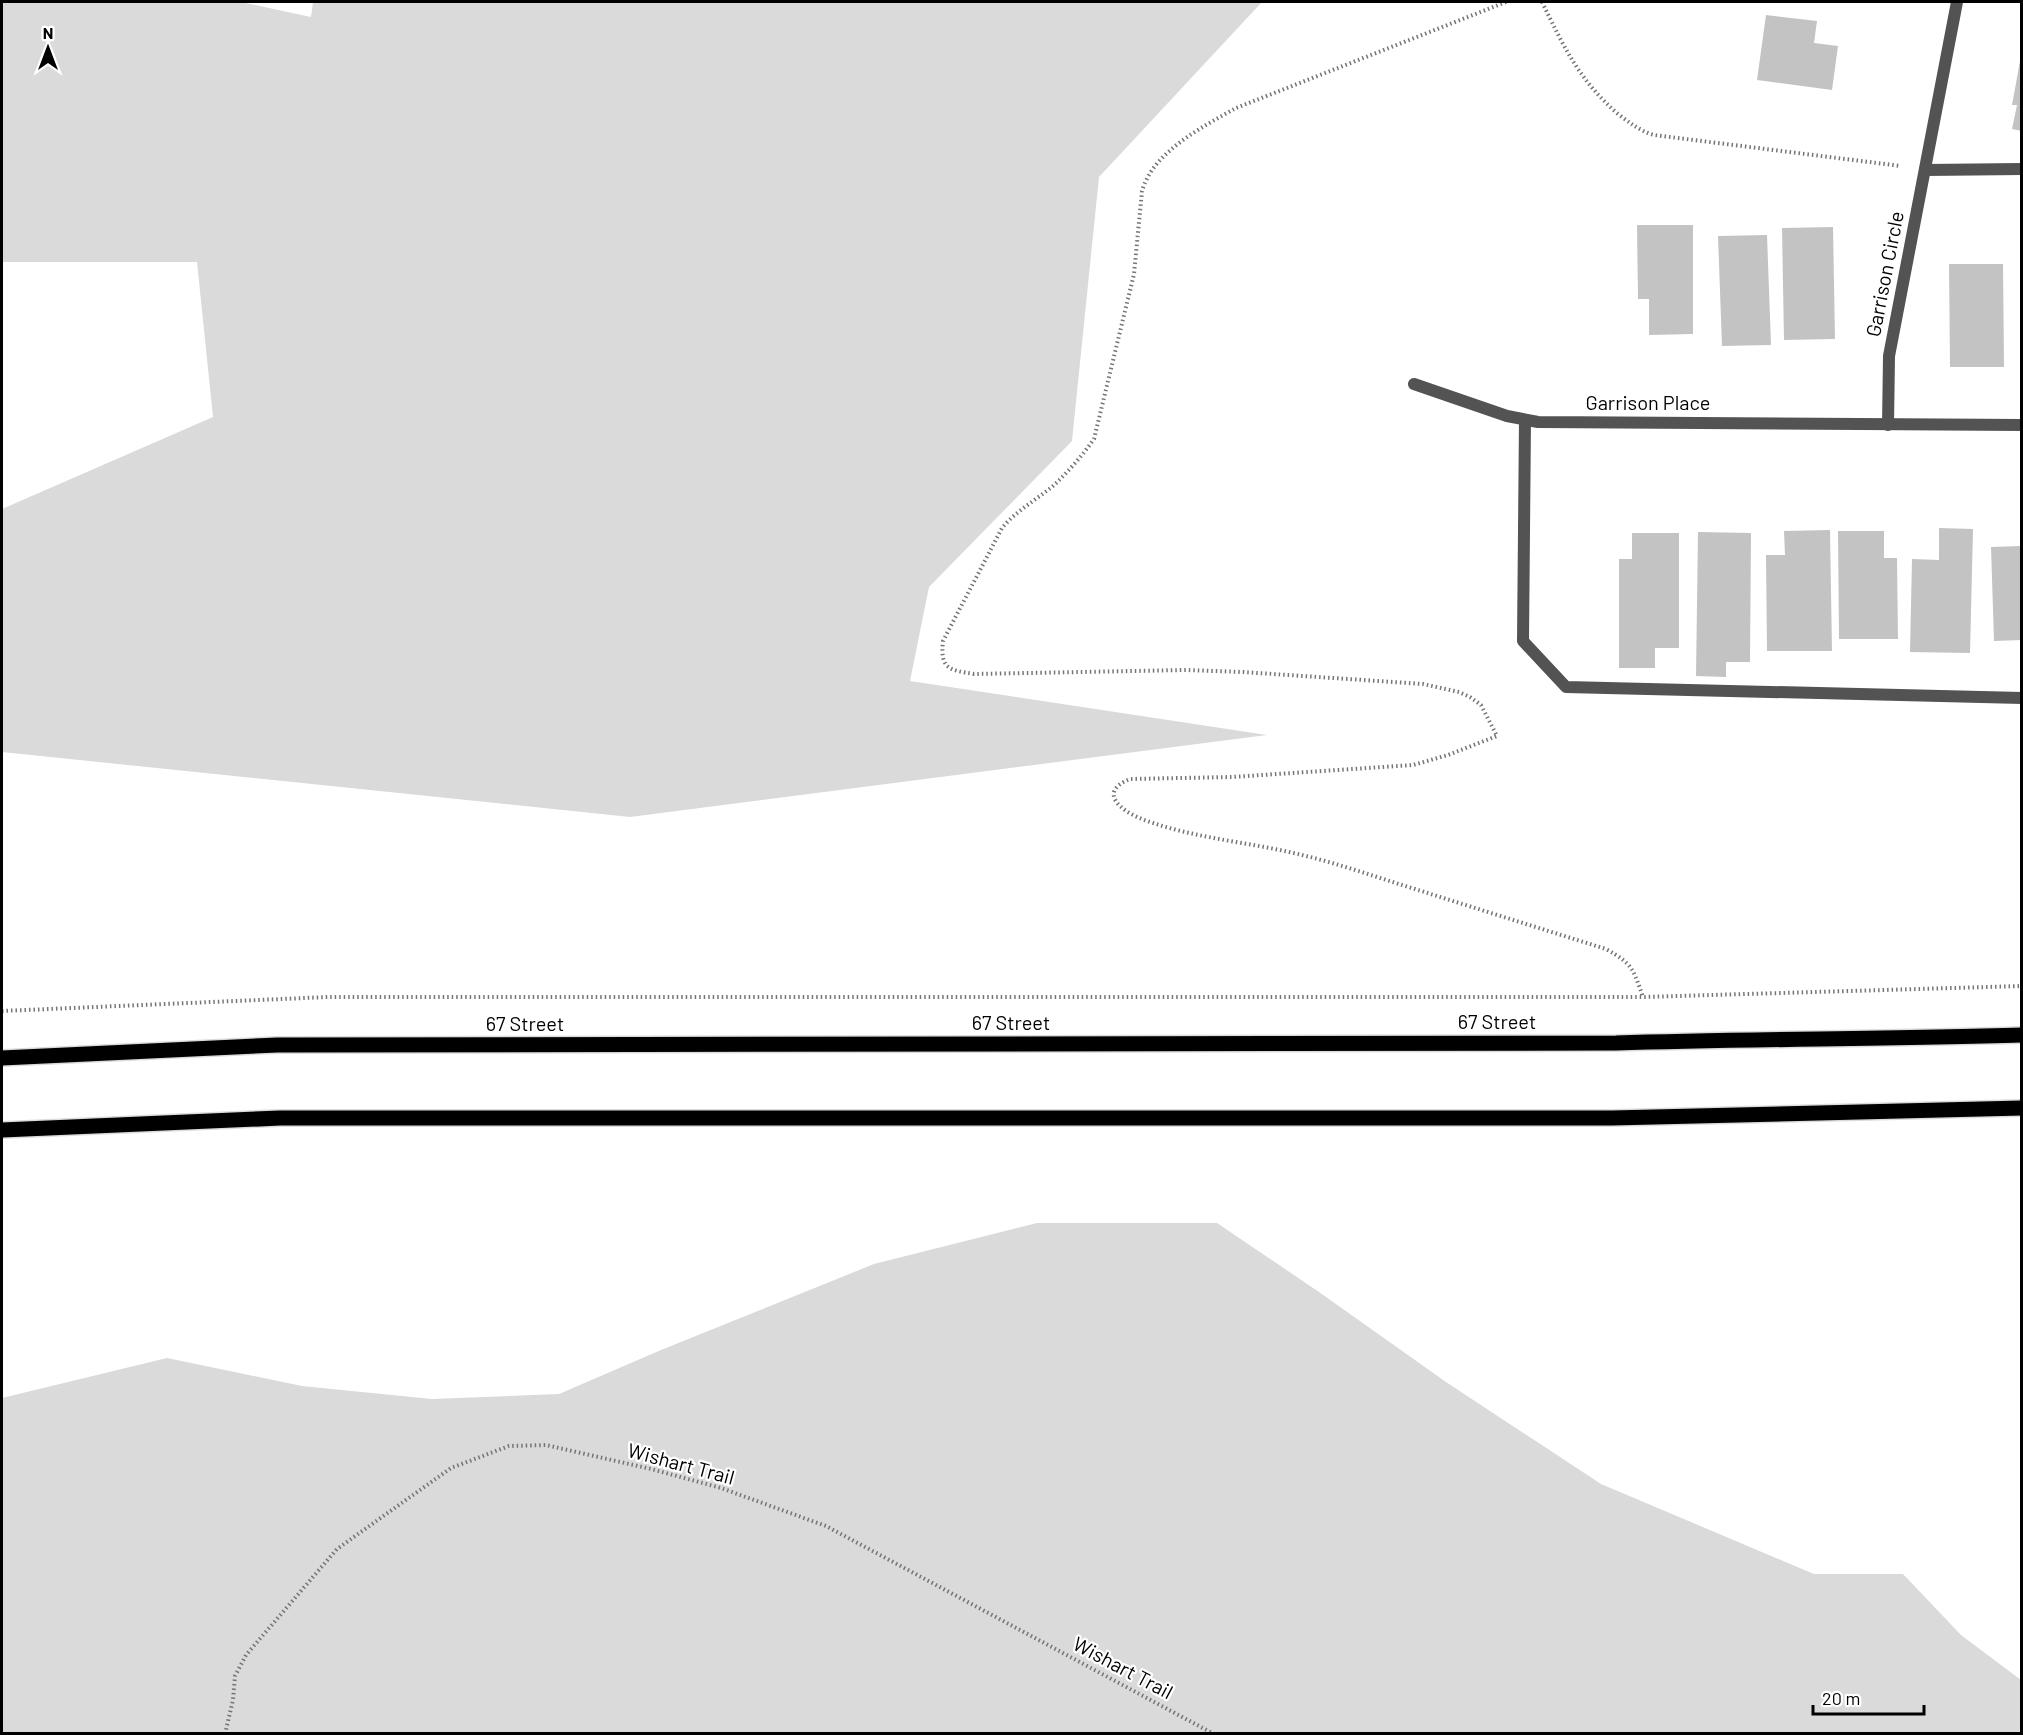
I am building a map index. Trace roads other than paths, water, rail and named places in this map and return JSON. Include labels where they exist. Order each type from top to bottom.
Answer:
[{"type":"main road","name":"67 Street","points":[[2,1058],[277,1045],[1616,1043],[1771,1038],[1932,1038],[2022,1035]]},
{"type":"main road","points":[[2,1130],[280,1118],[1612,1118],[2022,1108]]},
{"type":"street","name":"Garrison Circle","points":[[1888,424],[1889,356],[1958,2]]},
{"type":"street","points":[[1925,170],[2022,170]]},
{"type":"street","name":"Garrison Place","points":[[1414,384],[1525,420],[1538,422],[1888,424]]},
{"type":"street","points":[[1525,420],[1523,641],[1566,687],[2022,698]]},
{"type":"street","points":[[1888,424],[2022,425]]}]
